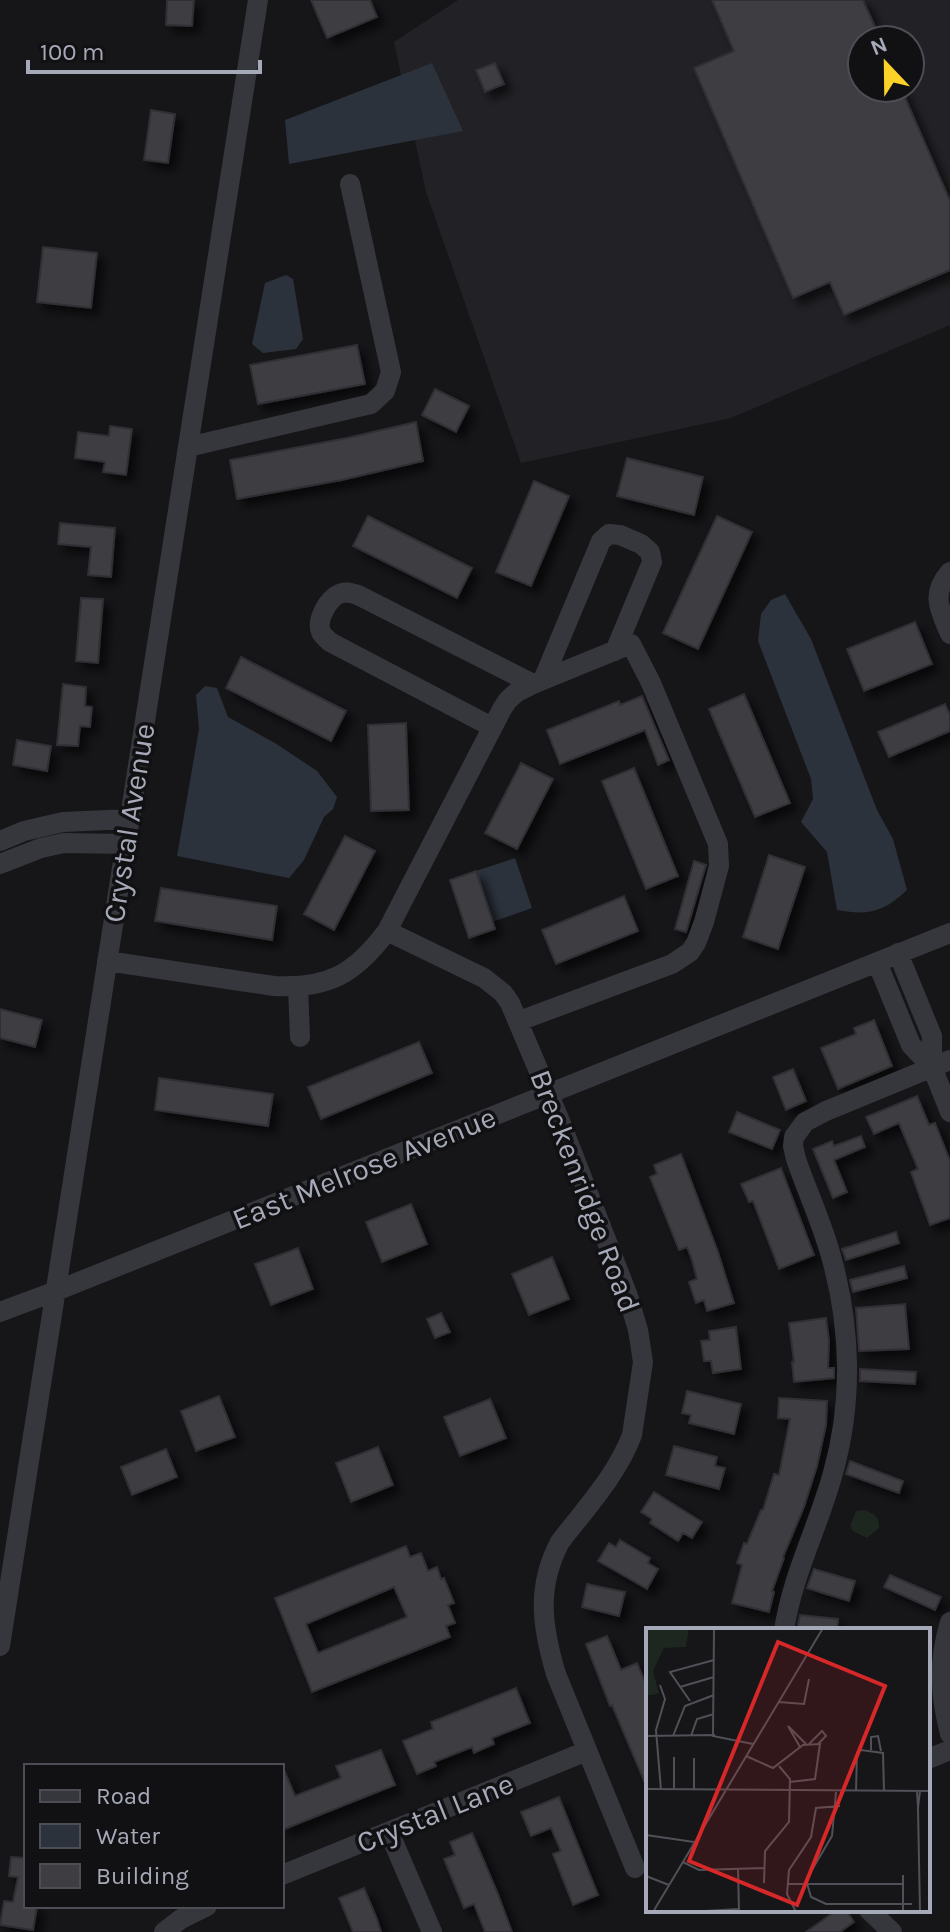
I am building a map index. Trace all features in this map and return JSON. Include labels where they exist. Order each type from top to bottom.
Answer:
[{"type":"street","name":"Crystal Avenue","points":[[0,1646],[258,0]]},
{"type":"street","points":[[188,447],[371,404],[385,391],[391,372],[350,184]]},
{"type":"street","points":[[107,961],[298,987],[320,983],[352,969],[370,954],[387,931],[508,700],[538,682],[623,647],[652,562],[650,552],[641,544],[609,534],[601,541],[538,682]]},
{"type":"street","points":[[950,572],[938,590],[938,600],[950,634]]},
{"type":"street","points":[[492,727],[330,642],[322,634],[319,623],[329,602],[337,594],[347,592],[358,595],[538,682]]},
{"type":"street","points":[[519,1021],[672,964],[690,952],[704,922],[719,866],[718,844],[651,683],[623,647]]},
{"type":"street","points":[[0,841],[54,823],[129,819]]},
{"type":"street","points":[[0,864],[41,848],[64,843],[126,844]]},
{"type":"street","name":"Breckenridge Road","points":[[387,931],[484,978],[510,1003],[628,1296],[638,1330],[643,1362],[637,1412],[627,1447],[609,1477],[560,1542],[547,1573],[543,1596],[546,1641],[556,1674],[635,1868]]},
{"type":"street","name":"East Melrose Avenue","points":[[0,1312],[950,933]]},
{"type":"street","points":[[898,953],[932,1036],[950,1112]]},
{"type":"street","points":[[877,962],[911,1045],[941,1064]]},
{"type":"street","points":[[298,987],[300,1037]]},
{"type":"street","points":[[784,1628],[795,1577],[834,1468],[843,1423],[847,1378],[847,1343],[841,1298],[830,1253],[796,1159],[794,1137],[805,1122],[826,1111],[941,1064]]},
{"type":"street","points":[[950,1622],[942,1658],[941,1681],[950,1734]]},
{"type":"street","points":[[930,1758],[950,1750]]},
{"type":"street","name":"Crystal Lane","points":[[284,1874],[587,1751]]},
{"type":"street","points":[[389,1832],[432,1932]]},
{"type":"street","points":[[164,1932],[203,1908]]},
{"type":"street","points":[[871,1912],[892,1932]]},
{"type":"shaded area","points":[[458,0],[950,0],[950,325],[731,418],[521,463],[426,192],[394,42]]},
{"type":"shaded area","points":[[864,1510],[876,1516],[879,1524],[879,1528],[867,1538],[850,1526],[856,1511]]},
{"type":"water","points":[[432,63],[463,131],[289,164],[285,120]]},
{"type":"water","points":[[286,275],[293,279],[303,339],[296,349],[263,353],[252,344],[265,283]]},
{"type":"water","points":[[785,594],[811,639],[877,810],[893,839],[907,890],[883,908],[867,912],[837,910],[827,852],[801,822],[813,799],[811,779],[758,641],[761,614],[771,600]]},
{"type":"water","points":[[205,686],[217,688],[228,717],[317,771],[337,797],[304,860],[289,878],[177,856],[199,729],[196,695]]},
{"type":"water","points":[[515,858],[532,908],[492,922],[476,871]]},
{"type":"building","points":[[167,0],[194,0],[192,26],[166,25]]},
{"type":"building","points":[[311,0],[370,0],[377,17],[327,38]]},
{"type":"building","points":[[712,0],[863,0],[874,24],[846,24],[846,104],[908,104],[950,201],[950,270],[844,315],[830,282],[793,298],[694,68],[734,51]]},
{"type":"building","points":[[495,63],[504,84],[485,92],[476,70]]},
{"type":"building","points":[[151,110],[175,114],[168,163],[144,160]]},
{"type":"building","points":[[43,247],[97,253],[91,308],[37,302]]},
{"type":"building","points":[[357,345],[365,384],[258,404],[250,365]]},
{"type":"building","points":[[435,389],[469,406],[456,432],[422,415]]},
{"type":"building","points":[[416,422],[423,461],[342,480],[237,499],[230,460]]},
{"type":"building","points":[[110,426],[132,429],[126,475],[103,472],[105,462],[75,458],[78,432],[109,436]]},
{"type":"building","points":[[627,458],[703,477],[694,515],[617,496]]},
{"type":"building","points":[[534,481],[569,496],[531,586],[496,572]]},
{"type":"building","points":[[368,516],[472,568],[457,598],[353,546]]},
{"type":"building","points":[[717,516],[752,532],[698,649],[663,633]]},
{"type":"building","points":[[60,523],[115,528],[111,577],[88,575],[91,547],[58,544]]},
{"type":"building","points":[[81,598],[103,599],[98,663],[76,661]]},
{"type":"building","points":[[915,622],[932,664],[864,691],[847,649]]},
{"type":"building","points":[[241,657],[346,711],[331,741],[226,688]]},
{"type":"building","points":[[63,684],[86,687],[85,706],[92,707],[90,727],[80,726],[78,746],[57,745]]},
{"type":"building","points":[[744,694],[790,803],[755,817],[709,709]]},
{"type":"building","points":[[642,696],[669,760],[658,765],[645,730],[560,764],[547,730],[619,701],[620,705]]},
{"type":"building","points":[[945,704],[950,715],[950,731],[889,757],[878,732]]},
{"type":"building","points":[[406,723],[409,810],[371,811],[368,725]]},
{"type":"building","points":[[17,740],[51,746],[47,771],[13,765]]},
{"type":"building","points":[[521,763],[553,779],[517,849],[485,833]]},
{"type":"building","points":[[634,768],[678,876],[646,889],[602,781]]},
{"type":"building","points":[[345,836],[375,851],[334,930],[304,914]]},
{"type":"building","points":[[769,855],[805,867],[778,949],[743,937]]},
{"type":"building","points":[[694,861],[706,865],[686,932],[675,929]]},
{"type":"building","points":[[476,871],[495,929],[469,938],[450,880]]},
{"type":"building","points":[[161,888],[277,906],[272,940],[155,921]]},
{"type":"building","points":[[624,896],[638,931],[556,964],[542,930]]},
{"type":"building","points":[[0,1009],[42,1020],[35,1047],[0,1038]]},
{"type":"building","points":[[874,1020],[892,1066],[838,1089],[821,1048],[856,1034],[854,1028]]},
{"type":"building","points":[[419,1042],[432,1073],[321,1119],[308,1087]]},
{"type":"building","points":[[793,1069],[806,1101],[786,1110],[773,1077]]},
{"type":"building","points":[[159,1078],[273,1094],[268,1126],[155,1110]]},
{"type":"building","points":[[917,1096],[929,1125],[935,1123],[950,1161],[950,1218],[930,1225],[911,1172],[918,1169],[899,1123],[874,1134],[866,1117]]},
{"type":"building","points":[[737,1112],[780,1130],[772,1149],[729,1132]]},
{"type":"building","points":[[861,1136],[865,1147],[834,1160],[847,1192],[833,1198],[813,1149],[832,1141],[834,1146]]},
{"type":"building","points":[[681,1154],[734,1303],[707,1311],[704,1300],[696,1303],[689,1282],[697,1279],[692,1260],[687,1247],[679,1250],[650,1177],[657,1174],[654,1165]]},
{"type":"building","points":[[781,1168],[814,1255],[779,1269],[753,1201],[749,1202],[741,1184]]},
{"type":"building","points":[[411,1204],[427,1244],[382,1262],[366,1222]]},
{"type":"building","points":[[896,1232],[899,1243],[846,1260],[842,1249]]},
{"type":"building","points":[[298,1248],[313,1289],[271,1305],[255,1264]]},
{"type":"building","points":[[552,1257],[569,1299],[529,1315],[512,1274]]},
{"type":"building","points":[[904,1266],[907,1278],[853,1292],[850,1280]]},
{"type":"building","points":[[905,1304],[909,1349],[859,1351],[856,1308]]},
{"type":"building","points":[[441,1313],[450,1332],[435,1338],[427,1319]]},
{"type":"building","points":[[826,1318],[828,1368],[834,1368],[834,1378],[794,1382],[789,1323]]},
{"type":"building","points":[[736,1327],[741,1369],[713,1373],[711,1361],[704,1361],[701,1341],[710,1340],[709,1331]]},
{"type":"building","points":[[860,1369],[916,1372],[915,1384],[860,1381]]},
{"type":"building","points":[[687,1391],[741,1404],[734,1434],[689,1423],[691,1415],[682,1413]]},
{"type":"building","points":[[219,1396],[235,1437],[196,1451],[181,1411]]},
{"type":"building","points":[[779,1398],[827,1401],[826,1425],[817,1466],[783,1557],[769,1612],[732,1603],[742,1565],[737,1563],[744,1543],[747,1544],[763,1510],[774,1474],[779,1475],[790,1419],[778,1418]]},
{"type":"building","points":[[490,1399],[506,1438],[460,1456],[444,1417]]},
{"type":"building","points":[[674,1446],[717,1457],[715,1466],[725,1468],[719,1489],[666,1475]]},
{"type":"building","points":[[378,1447],[393,1485],[351,1502],[336,1463]]},
{"type":"building","points":[[166,1449],[177,1477],[132,1495],[121,1467]]},
{"type":"building","points":[[850,1461],[903,1481],[899,1493],[846,1474]]},
{"type":"building","points":[[654,1492],[702,1522],[692,1538],[683,1533],[678,1541],[650,1523],[652,1519],[641,1512]]},
{"type":"building","points":[[620,1540],[650,1558],[648,1563],[658,1569],[647,1589],[598,1561],[609,1543],[616,1547]]},
{"type":"building","points":[[406,1546],[410,1557],[421,1553],[428,1571],[437,1567],[441,1579],[444,1578],[454,1603],[448,1605],[455,1623],[446,1626],[450,1637],[312,1692],[275,1598]],"holes":[[[394,1587],[407,1617],[318,1653],[306,1624]]]},
{"type":"building","points":[[814,1569],[855,1581],[849,1601],[807,1588]]},
{"type":"building","points":[[890,1575],[941,1597],[935,1610],[884,1587]]},
{"type":"building","points":[[587,1584],[625,1592],[619,1616],[582,1607]]},
{"type":"building","points":[[800,1615],[838,1619],[837,1628],[797,1628]]},
{"type":"building","points":[[607,1636],[621,1670],[637,1663],[646,1684],[646,1785],[610,1706],[586,1644]]},
{"type":"building","points":[[516,1688],[530,1723],[492,1738],[494,1744],[474,1753],[472,1747],[434,1762],[436,1766],[417,1774],[403,1741],[433,1729],[431,1722]]},
{"type":"building","points":[[381,1750],[395,1785],[284,1829],[284,1770],[295,1796],[341,1778],[336,1766]]},
{"type":"building","points":[[559,1797],[598,1895],[573,1905],[553,1854],[561,1851],[551,1828],[531,1836],[521,1812]]},
{"type":"building","points":[[472,1833],[512,1932],[485,1932],[474,1904],[464,1908],[444,1859],[455,1855],[450,1842]]},
{"type":"building","points":[[11,1857],[24,1858],[24,1908],[37,1908],[33,1930],[0,1925],[4,1901],[13,1902],[18,1877],[9,1876]]},
{"type":"building","points":[[364,1888],[381,1932],[353,1932],[339,1898]]},
{"type":"building","points":[[834,1912],[847,1912],[854,1922],[840,1932],[806,1932]]}]
